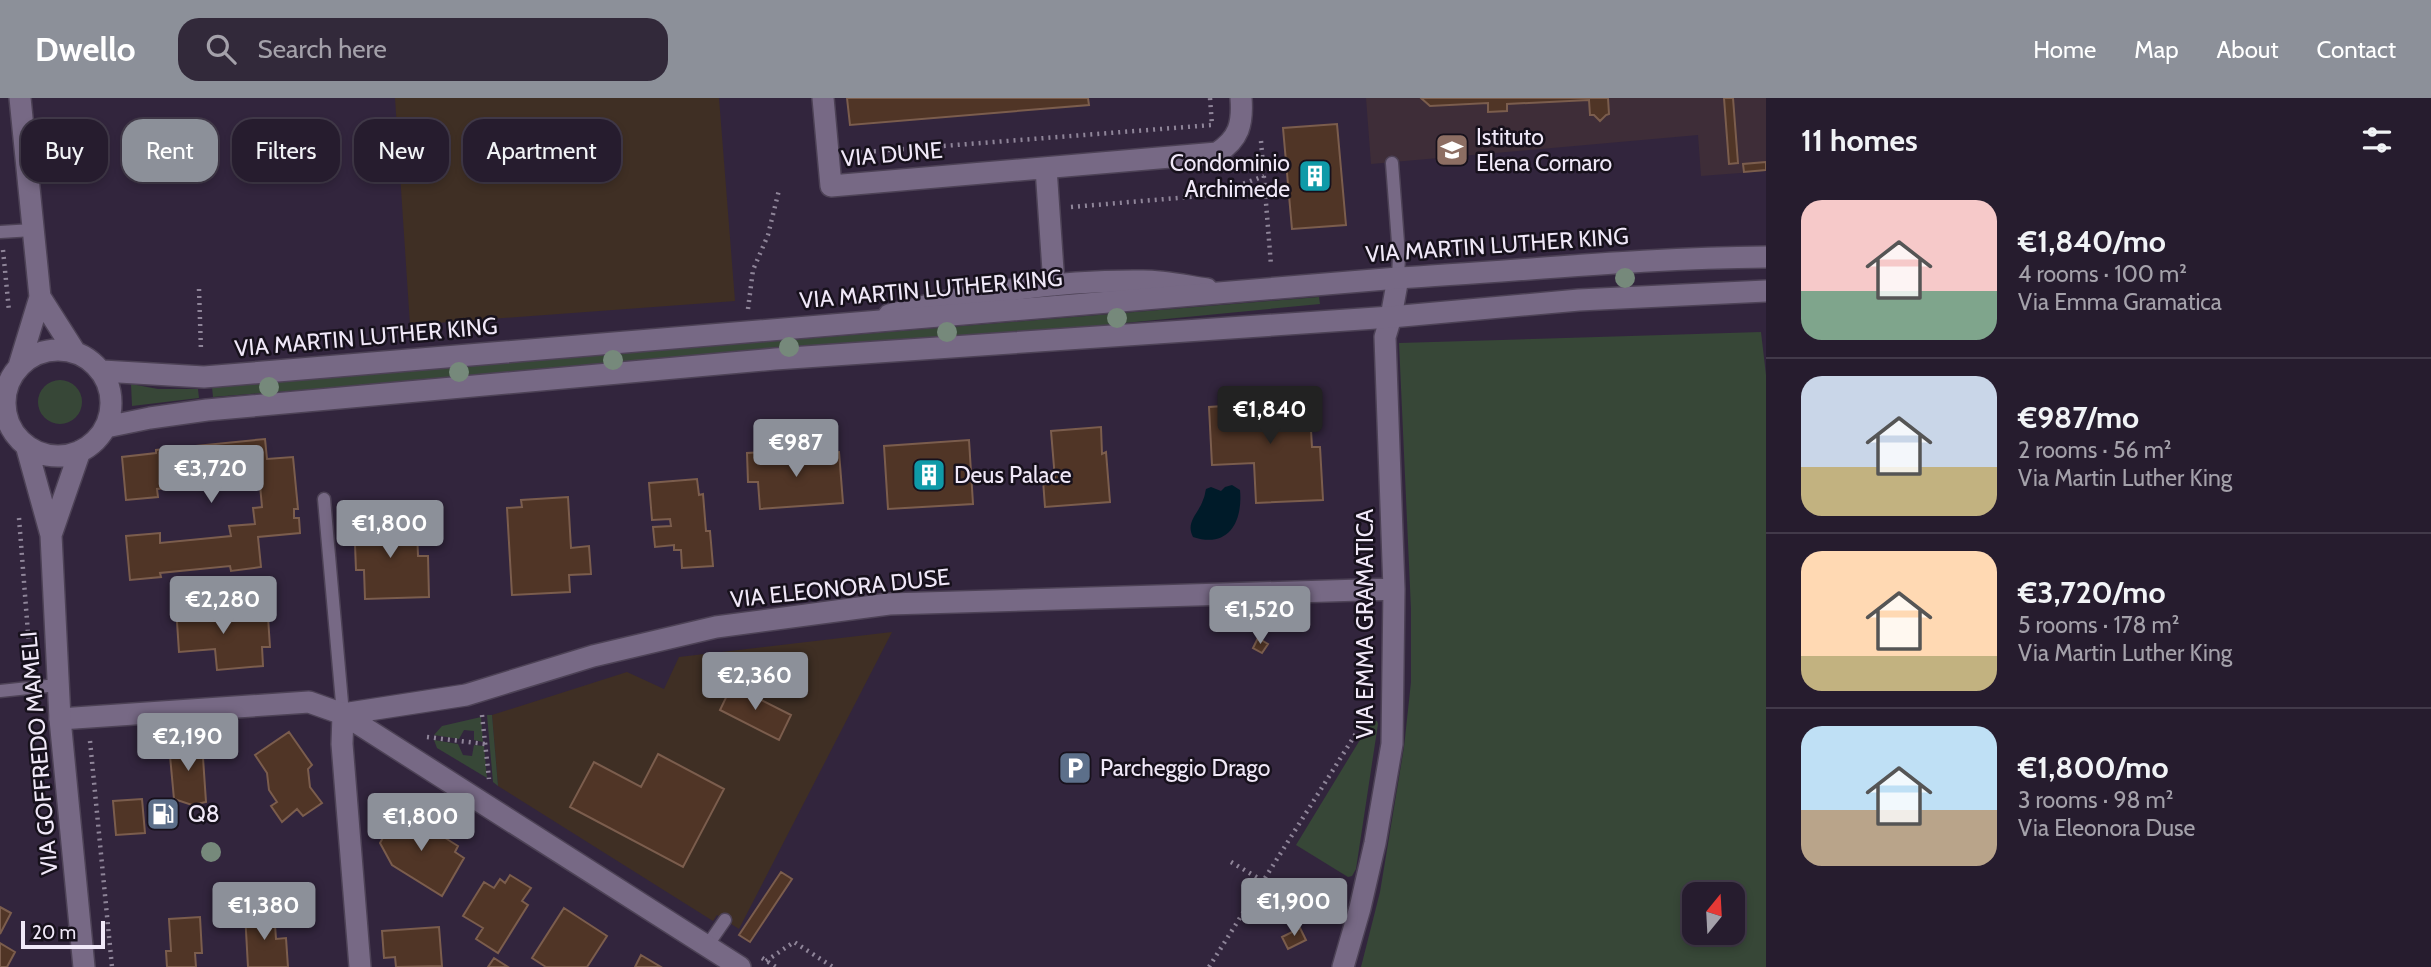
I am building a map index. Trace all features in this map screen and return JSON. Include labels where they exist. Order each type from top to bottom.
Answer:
[{"type":"street","points":[[20,98],[40,297],[75,352]]},
{"type":"street","name":"VIA DUNE","points":[[823,98],[831,186],[1217,153],[1237,136],[1242,123],[1241,98]]},
{"type":"street","points":[[1046,168],[1055,285]]},
{"type":"street","name":"VIA MARTIN LUTHER KING","points":[[102,371],[204,377],[1398,278],[1706,257],[1766,257]]},
{"type":"street","name":"VIA EMMA GRAMATICA","points":[[1343,967],[1375,843],[1392,744],[1395,589],[1385,337],[1398,278]]},
{"type":"street","points":[[867,320],[944,300],[1055,285],[1145,281],[1228,292]]},
{"type":"street","points":[[106,427],[207,410],[775,359],[1391,317],[1579,300],[1766,291]]},
{"type":"street","points":[[10,377],[31,357],[44,351],[60,349],[75,352],[102,371],[108,384],[112,398],[106,427],[95,442],[64,456],[46,455],[13,436],[6,412],[5,396],[10,377],[40,297]]},
{"type":"street","name":"VIA GOFFREDO MAMELI","points":[[13,436],[51,535],[57,685],[84,967]]},
{"type":"street","name":"VIA GOFFREDO MAMELI","points":[[51,535],[80,451]]},
{"type":"street","name":"VIA ELEONORA DUSE","points":[[343,714],[466,695],[593,656],[716,627],[889,604],[1395,589]]},
{"type":"street","name":"VIA ELEONORA DUSE","points":[[60,719],[309,702],[343,714],[740,967]]},
{"type":"street","points":[[343,714],[342,744],[360,967]]},
{"type":"lane","points":[[1392,163],[1398,278]]},
{"type":"lane","points":[[0,232],[33,230]]},
{"type":"lane","points":[[324,499],[343,714]]},
{"type":"lane","points":[[0,691],[57,685]]},
{"type":"lane","points":[[707,946],[724,920]]},
{"type":"path","points":[[827,155],[1212,125],[1210,98]]},
{"type":"path","points":[[1261,137],[1271,266]]},
{"type":"path","points":[[1070,207],[1213,195],[1264,176]]},
{"type":"path","points":[[748,310],[753,270],[768,235],[779,190]]},
{"type":"path","points":[[1071,196],[1071,219]]},
{"type":"path","points":[[0,232],[10,320]]},
{"type":"path","points":[[199,289],[201,351]]},
{"type":"path","points":[[482,710],[490,788]]},
{"type":"path","points":[[88,717],[112,967]]},
{"type":"path","points":[[426,737],[485,744]]},
{"type":"path","points":[[1209,967],[1275,860]]},
{"type":"path","points":[[1231,862],[1263,881]]},
{"type":"path","points":[[1252,900],[1287,920],[1306,912],[1323,884]]},
{"type":"path","points":[[766,961],[794,942],[833,967]]},
{"type":"shaded area","points":[[395,98],[719,98],[735,301],[410,325],[401,182],[449,182],[449,119],[396,119]]},
{"type":"shaded area","name":"Istituto Elena Cornaro","points":[[1366,98],[1766,98],[1766,171],[1701,176],[1698,135],[1371,164]]},
{"type":"shaded area","points":[[892,632],[739,929],[717,915],[713,921],[498,786],[492,715],[627,672],[664,689],[679,657]]},
{"type":"green space","points":[[1319,297],[1320,304],[1073,328],[213,397],[212,387]]},
{"type":"green space","points":[[1761,332],[1766,375],[1766,967],[1361,967],[1380,892],[1404,747],[1411,682],[1411,609],[1399,343]]},
{"type":"green space","points":[[60,380],[76,386],[82,402],[76,418],[60,424],[44,418],[38,402],[44,386]]},
{"type":"green space","points":[[131,384],[158,389],[198,389],[199,398],[132,406]]},
{"type":"green space","points":[[487,715],[492,715],[498,786],[493,782]]},
{"type":"green space","points":[[481,717],[483,742],[474,740],[474,731],[464,730],[459,739],[434,735],[442,726]]},
{"type":"green space","points":[[1372,720],[1378,724],[1356,869],[1352,876],[1348,877],[1296,845]]},
{"type":"green space","points":[[434,740],[458,744],[463,755],[472,756],[474,745],[484,746],[487,778],[437,748]]},
{"type":"water","points":[[1232,485],[1240,490],[1240,501],[1236,522],[1231,530],[1216,539],[1193,537],[1192,522],[1206,489],[1211,487],[1221,491]]},
{"type":"building","points":[[847,98],[1088,98],[1089,105],[850,125]]},
{"type":"building","points":[[1421,98],[1608,98],[1609,114],[1600,121],[1590,115],[1589,100],[1507,104],[1507,111],[1488,112],[1488,103],[1430,106]]},
{"type":"building","points":[[1724,98],[1733,98],[1738,163],[1729,164]]},
{"type":"building","name":"Condominio Archimede","points":[[1337,124],[1346,225],[1292,229],[1283,128]]},
{"type":"building","points":[[1766,162],[1766,170],[1744,172],[1743,164]]},
{"type":"building","points":[[1309,396],[1312,447],[1320,447],[1323,500],[1256,503],[1254,463],[1212,465],[1209,407],[1224,406],[1224,400]]},
{"type":"building","points":[[1101,427],[1102,454],[1106,452],[1110,502],[1045,507],[1043,480],[1055,479],[1051,431]]},
{"type":"building","points":[[265,439],[267,459],[293,457],[298,509],[294,509],[294,518],[299,518],[300,533],[258,537],[261,567],[231,571],[230,566],[160,573],[161,577],[130,580],[126,536],[160,533],[160,543],[231,536],[229,526],[255,524],[253,508],[262,507],[260,485],[231,488],[231,482],[157,489],[158,497],[126,500],[122,457],[156,453],[156,450]]},
{"type":"building","name":"Deus Palace","points":[[969,440],[973,504],[888,509],[884,446]]},
{"type":"building","points":[[778,451],[778,456],[839,452],[843,503],[760,509],[758,482],[748,482],[747,453]]},
{"type":"building","points":[[697,479],[699,495],[703,494],[706,531],[710,531],[713,566],[682,568],[681,550],[674,550],[674,545],[655,547],[653,527],[671,526],[670,519],[652,520],[649,483]]},
{"type":"building","points":[[568,497],[571,548],[589,546],[591,574],[569,575],[570,592],[512,595],[507,508],[522,507],[521,500]]},
{"type":"building","points":[[402,518],[402,529],[417,529],[418,556],[428,556],[429,597],[365,599],[364,570],[356,570],[354,519]]},
{"type":"building","points":[[224,604],[225,620],[268,617],[270,647],[262,647],[263,666],[217,670],[215,649],[179,652],[176,607]]},
{"type":"building","points":[[1258,638],[1268,644],[1262,653],[1253,648]]},
{"type":"building","points":[[732,685],[791,715],[779,740],[720,710]]},
{"type":"building","points":[[289,732],[312,765],[308,769],[310,787],[322,803],[303,816],[297,809],[282,822],[271,806],[277,802],[269,790],[267,773],[255,755]]},
{"type":"building","points":[[202,743],[206,802],[192,805],[174,799],[169,745]]},
{"type":"building","points":[[658,754],[724,789],[683,867],[570,807],[594,762],[641,787]]},
{"type":"building","points":[[142,799],[145,833],[116,835],[113,801]]},
{"type":"building","points":[[399,809],[458,846],[455,852],[464,858],[442,896],[392,865],[380,843]]},
{"type":"building","points":[[781,872],[792,879],[750,942],[739,935]]},
{"type":"building","points":[[510,875],[531,888],[522,901],[528,905],[498,953],[476,939],[483,928],[463,916],[484,882],[494,888],[500,879],[505,883]]},
{"type":"building","points":[[0,907],[11,913],[0,934]]},
{"type":"building","points":[[564,908],[607,936],[587,967],[546,967],[532,958]]},
{"type":"building","points":[[274,911],[276,939],[286,938],[288,967],[248,967],[245,913]]},
{"type":"building","points":[[200,917],[202,953],[195,953],[196,967],[167,967],[166,951],[171,951],[169,919]]},
{"type":"building","points":[[439,927],[442,966],[396,967],[395,957],[384,958],[382,931]]},
{"type":"building","points":[[1300,928],[1306,940],[1288,949],[1282,937]]},
{"type":"building","points":[[0,943],[15,952],[7,967],[0,967]]},
{"type":"building","points":[[641,955],[661,967],[635,967]]},
{"type":"building","points":[[494,958],[508,967],[488,967]]},
{"type":"place","name":"Istituto Elena Cornaro","points":[[1452,150]]},
{"type":"place","name":"Condominio Archimede","points":[[1315,176]]},
{"type":"place","name":"Deus Palace","points":[[929,475]]},
{"type":"place","name":"Parcheggio Drago","points":[[1075,768]]},
{"type":"place","name":"Q8","points":[[163,814]]}]
